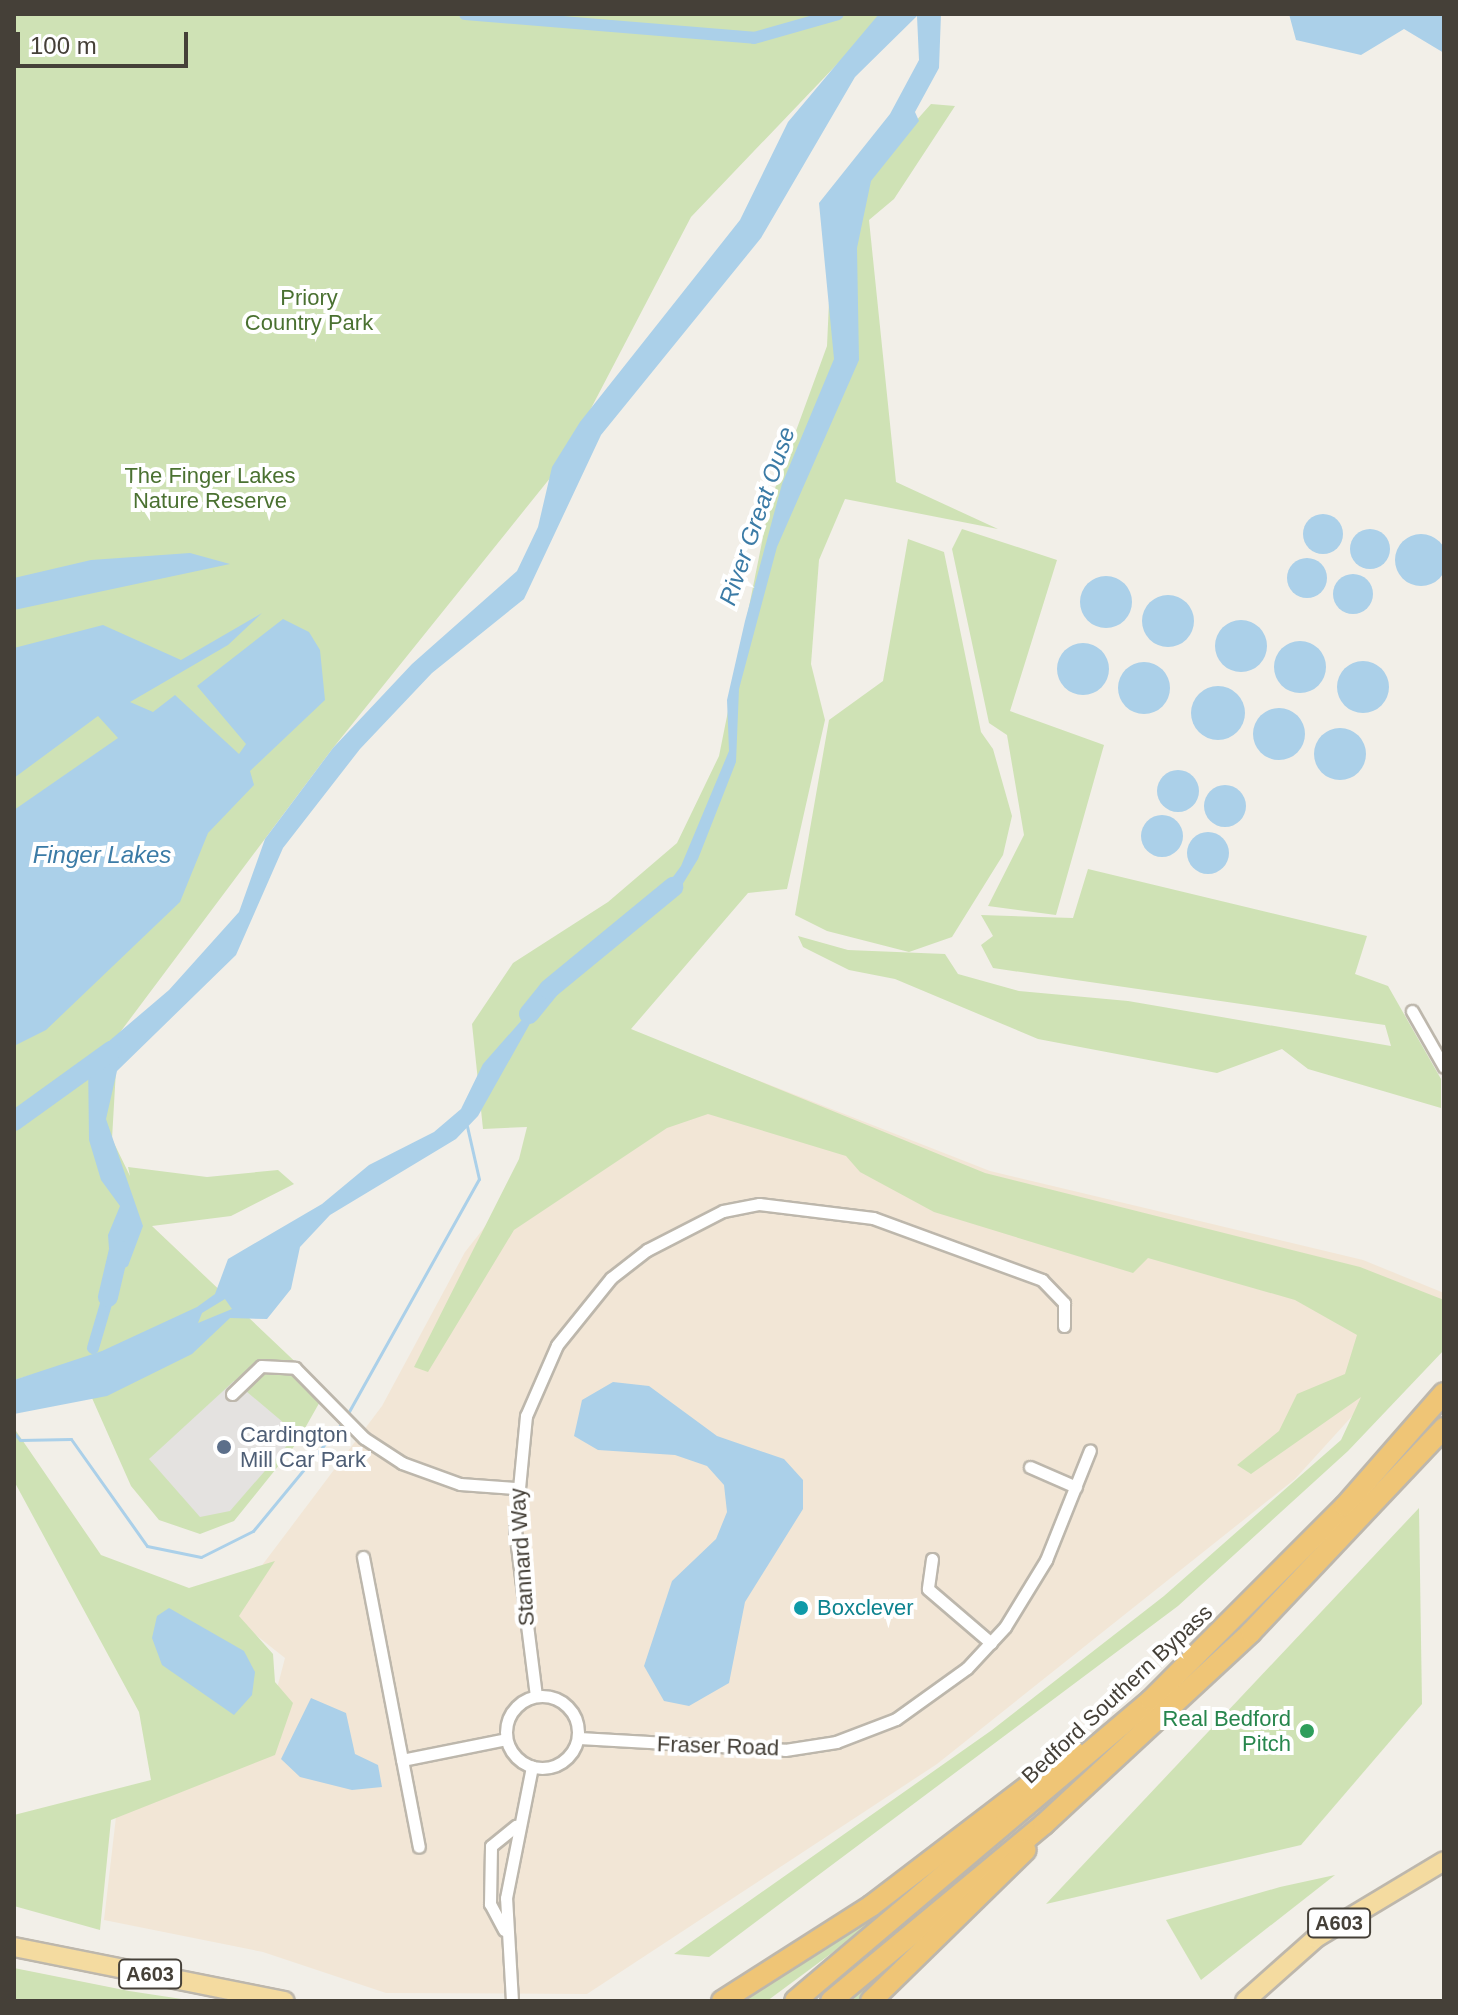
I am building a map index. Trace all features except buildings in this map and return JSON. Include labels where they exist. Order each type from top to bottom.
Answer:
[{"type":"highway","name":"Bedford Southern Bypass","points":[[795,2001],[1151,1700],[1345,1506],[1444,1393]]},
{"type":"highway","name":"Bedford Southern Bypass","points":[[831,2001],[1044,1824],[1251,1632],[1444,1428]]},
{"type":"highway","points":[[722,2001],[871,1906],[1110,1721],[1151,1700]]},
{"type":"highway","points":[[871,2001],[1009,1873],[1044,1824]]},
{"type":"main road","name":"A603","points":[[1245,2001],[1316,1938],[1444,1861]]},
{"type":"main road","name":"A603","points":[[14,1947],[285,2001]]},
{"type":"street","points":[[1412,1011],[1444,1067]]},
{"type":"street","name":"Stannard Way","points":[[536,1696],[515,1488],[542,1373],[611,1278],[647,1250],[723,1211],[759,1204],[900,1225],[1042,1280],[1064,1303],[1064,1326]]},
{"type":"street","points":[[232,1394],[258,1368],[282,1365],[295,1368],[318,1395],[364,1438],[427,1475],[515,1488]]},
{"type":"street","name":"Fraser Road","points":[[579,1738],[751,1751],[836,1742],[935,1695],[991,1643],[1046,1560],[1090,1450]]},
{"type":"street","points":[[1030,1467],[1076,1487]]},
{"type":"street","points":[[363,1557],[419,1847]]},
{"type":"street","points":[[932,1559],[928,1589],[991,1643]]},
{"type":"street","points":[[506,1739],[513,1711],[536,1696],[564,1703],[579,1738],[566,1760],[532,1767]]},
{"type":"street","points":[[402,1760],[506,1739]]},
{"type":"street","points":[[506,1739],[532,1767]]},
{"type":"street","points":[[512,2001],[504,1931],[516,1826],[532,1767]]},
{"type":"street","points":[[504,1931],[490,1904],[491,1846],[516,1826]]},
{"type":"shaded area","points":[[637,1033],[990,1171],[1363,1260],[1444,1293],[1444,1315],[1295,1479],[937,1764],[587,1994],[386,1993],[263,1952],[104,1920],[116,1817],[259,1757],[285,1658],[227,1612],[382,1406],[465,1252]]},
{"type":"shaded area","name":"Cardington Mill Car Park","points":[[234,1381],[297,1434],[230,1511],[200,1517],[149,1459]]},
{"type":"green space","name":"Priory Country Park","points":[[14,14],[885,14],[691,217],[563,462],[333,748],[118,1035],[112,1139],[130,1176],[128,1167],[207,1177],[278,1170],[294,1184],[231,1216],[152,1226],[326,1391],[296,1444],[234,1521],[200,1534],[159,1520],[131,1486],[76,1362],[14,1380]]},
{"type":"green space","points":[[931,104],[955,106],[894,199],[869,220],[896,482],[998,529],[845,499],[819,560],[811,664],[825,720],[787,889],[748,893],[631,1029],[985,1173],[1360,1267],[1444,1300],[1444,1350],[1348,1451],[1178,1606],[709,1957],[674,1954],[992,1730],[1164,1596],[1341,1440],[1361,1397],[1251,1474],[1237,1465],[1279,1431],[1297,1394],[1345,1374],[1357,1335],[1295,1300],[1148,1258],[1133,1273],[934,1212],[860,1172],[846,1156],[708,1114],[667,1128],[514,1230],[428,1372],[414,1367],[519,1159],[527,1127],[483,1129],[472,1024],[513,963],[608,902],[677,843],[719,756],[770,502],[827,346],[833,214]]},
{"type":"green space","points":[[962,529],[1057,560],[1010,711],[1104,745],[1056,915],[988,906],[1024,835],[1007,735],[989,723],[952,549]]},
{"type":"green space","points":[[908,539],[944,552],[981,732],[993,749],[1012,816],[1003,855],[952,937],[909,952],[827,931],[795,915],[829,720],[883,681]]},
{"type":"green space","points":[[1088,869],[1367,936],[1355,974],[1388,986],[1441,1079],[1441,1108],[1308,1069],[1282,1049],[1217,1073],[1038,1039],[895,979],[849,970],[803,947],[798,936],[848,950],[945,954],[958,974],[1019,991],[1128,1001],[1391,1046],[1385,1025],[993,968],[981,945],[993,936],[981,915],[1073,918]]},
{"type":"green space","points":[[14,1428],[101,1555],[189,1588],[275,1561],[239,1616],[273,1654],[275,1682],[293,1703],[275,1755],[111,1820],[100,1930],[14,1906],[14,1815],[151,1780],[139,1712],[14,1481]]},
{"type":"green space","points":[[1419,1508],[1422,1704],[1301,1845],[1046,1904]]},
{"type":"green space","points":[[959,1851],[963,1856],[767,2001],[736,2001]]},
{"type":"green space","points":[[1335,1875],[1201,1980],[1166,1920],[1280,1887]]},
{"type":"green space","points":[[915,1939],[920,1943],[858,2001],[838,2001]]},
{"type":"green space","points":[[14,1968],[129,1991],[195,2001],[14,2001]]},
{"type":"water","points":[[879,14],[941,14],[939,68],[915,112],[919,121],[871,181],[857,248],[859,360],[777,547],[739,689],[736,762],[698,859],[676,895],[613,938],[654,903],[681,866],[729,751],[727,700],[745,621],[782,484],[834,359],[819,203],[890,114],[919,60],[917,16],[855,77],[761,238],[601,435],[524,599],[432,673],[360,749],[283,848],[236,955],[117,1071],[106,1119],[143,1226],[128,1266],[111,1276],[108,1235],[120,1206],[101,1180],[89,1140],[88,1059],[169,990],[239,912],[265,839],[333,748],[412,664],[517,571],[538,527],[552,467],[580,422],[740,220],[788,122]]},
{"type":"water","points":[[1289,14],[1444,14],[1444,53],[1404,29],[1361,55],[1296,40]]},
{"type":"water","points":[[1323,514],[1337,520],[1343,534],[1337,548],[1323,554],[1309,548],[1303,534],[1309,520]]},
{"type":"water","points":[[1370,529],[1384,535],[1390,549],[1384,563],[1370,569],[1356,563],[1350,549],[1356,535]]},
{"type":"water","points":[[1421,534],[1439,542],[1447,560],[1439,578],[1421,586],[1403,578],[1395,560],[1403,542]]},
{"type":"water","points":[[190,553],[230,564],[14,610],[14,578],[91,560]]},
{"type":"water","points":[[1307,558],[1321,564],[1327,578],[1321,592],[1307,598],[1293,592],[1287,578],[1293,564]]},
{"type":"water","points":[[1353,574],[1367,580],[1373,594],[1367,608],[1353,614],[1339,608],[1333,594],[1339,580]]},
{"type":"water","points":[[1106,576],[1125,583],[1132,602],[1125,621],[1106,628],[1087,621],[1080,602],[1087,583]]},
{"type":"water","points":[[1168,595],[1187,602],[1194,621],[1187,640],[1168,647],[1149,640],[1142,621],[1149,602]]},
{"type":"water","name":"Finger Lakes","points":[[262,613],[228,645],[130,702],[153,712],[175,695],[239,754],[246,744],[197,686],[283,619],[309,632],[320,650],[325,700],[250,771],[254,785],[208,833],[180,902],[46,1030],[14,1046],[14,810],[118,738],[98,716],[14,778],[14,648],[103,625],[181,660]]},
{"type":"water","points":[[1241,620],[1260,627],[1267,646],[1260,665],[1241,672],[1222,665],[1215,646],[1222,627]]},
{"type":"water","points":[[1300,641],[1319,648],[1326,667],[1319,686],[1300,693],[1281,686],[1274,667],[1281,648]]},
{"type":"water","points":[[1083,643],[1102,650],[1109,669],[1102,688],[1083,695],[1064,688],[1057,669],[1064,650]]},
{"type":"water","points":[[1363,661],[1382,668],[1389,687],[1382,706],[1363,713],[1344,706],[1337,687],[1344,668]]},
{"type":"water","points":[[1144,662],[1163,669],[1170,688],[1163,707],[1144,714],[1125,707],[1118,688],[1125,669]]},
{"type":"water","points":[[1218,686],[1237,694],[1245,713],[1237,732],[1218,740],[1199,732],[1191,713],[1199,694]]},
{"type":"water","points":[[1279,708],[1298,715],[1305,734],[1298,753],[1279,760],[1260,753],[1253,734],[1260,715]]},
{"type":"water","points":[[1340,728],[1359,735],[1366,754],[1359,773],[1340,780],[1321,773],[1314,754],[1321,735]]},
{"type":"water","points":[[1178,770],[1193,776],[1199,791],[1193,806],[1178,812],[1163,806],[1157,791],[1163,776]]},
{"type":"water","points":[[1225,785],[1240,791],[1246,806],[1240,821],[1225,827],[1210,821],[1204,806],[1210,791]]},
{"type":"water","points":[[1162,815],[1177,821],[1183,836],[1177,851],[1162,857],[1147,851],[1141,836],[1147,821]]},
{"type":"water","points":[[1208,832],[1223,838],[1229,853],[1223,868],[1208,874],[1193,868],[1187,853],[1193,838]]},
{"type":"water","points":[[550,988],[478,1116],[456,1139],[330,1215],[300,1247],[291,1289],[267,1319],[230,1318],[192,1354],[107,1396],[14,1414],[14,1380],[102,1351],[197,1307],[215,1294],[228,1259],[322,1204],[369,1165],[434,1132],[461,1109],[483,1064]],"holes":[[[225,1299],[232,1309],[198,1323],[202,1313]]]},
{"type":"water","points":[[613,1382],[649,1386],[717,1436],[784,1459],[803,1480],[803,1509],[745,1602],[729,1683],[689,1706],[664,1701],[644,1666],[672,1581],[716,1539],[727,1512],[724,1485],[707,1466],[675,1455],[598,1450],[574,1436],[582,1400]]},
{"type":"water","points":[[169,1608],[244,1651],[255,1672],[252,1695],[234,1715],[162,1665],[152,1638],[157,1616]]},
{"type":"water","points":[[311,1698],[346,1713],[355,1754],[378,1765],[382,1787],[352,1790],[300,1777],[281,1759]]},
{"type":"waterway","points":[[465,14],[754,38],[838,14]]},
{"type":"waterway","name":"River Great Ouse","points":[[529,1014],[549,989],[673,887]]},
{"type":"waterway","points":[[14,1121],[111,1051]]},
{"type":"waterway","points":[[347,1415],[479,1179],[467,1126]]},
{"type":"waterway","points":[[108,1297],[119,1250]]},
{"type":"waterway","points":[[93,1348],[108,1297]]},
{"type":"waterway","points":[[14,1433],[20,1440],[71,1439],[147,1546],[201,1557],[253,1531],[343,1422]]},
{"type":"place","name":"Cardington Mill Car Park","points":[[224,1447]]},
{"type":"place","name":"Boxclever","points":[[801,1608]]},
{"type":"place","name":"Real Bedford Pitch","points":[[1307,1731]]},
{"type":"park label","name":"The Finger Lakes Nature Reserve","points":[[210,488]]}]
